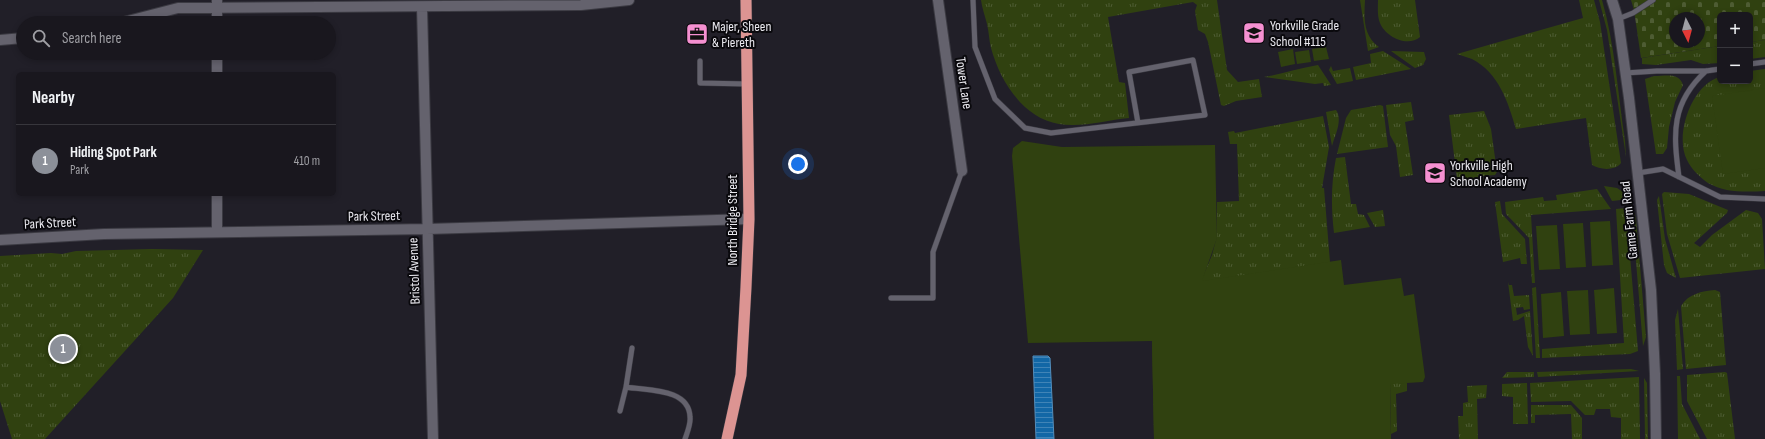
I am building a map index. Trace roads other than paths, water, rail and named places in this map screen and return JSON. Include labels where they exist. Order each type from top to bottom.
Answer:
[{"type":"highway","name":"North Bridge Street","points":[[727,439],[741,375],[749,219],[746,0]]},
{"type":"street","points":[[147,16],[178,8],[217,3],[422,6],[526,3],[580,5],[629,0]]},
{"type":"street","name":"Tower Lane","points":[[938,0],[962,171]]},
{"type":"street","name":"Game Farm Road","points":[[1612,0],[1618,19],[1638,173],[1651,290],[1656,439]]},
{"type":"street","points":[[217,3],[217,16]]},
{"type":"street","name":"Bristol Avenue","points":[[422,6],[433,439]]},
{"type":"street","points":[[0,40],[16,39]]},
{"type":"street","points":[[217,60],[217,72]]},
{"type":"street","points":[[217,196],[217,232]]},
{"type":"street","name":"Park Street","points":[[0,240],[104,234],[427,229],[749,219]]},
{"type":"lane","points":[[973,0],[975,47],[995,99],[1025,128],[1052,133],[1205,116],[1193,60],[1129,72],[1138,123]]},
{"type":"lane","points":[[1618,19],[1633,13],[1653,0]]},
{"type":"lane","points":[[700,61],[700,83],[747,84]]},
{"type":"lane","points":[[1753,64],[1765,62]]},
{"type":"lane","points":[[1625,73],[1717,69]]},
{"type":"lane","points":[[1679,177],[1676,142],[1676,118],[1683,100],[1693,83],[1706,71]]},
{"type":"lane","points":[[1638,173],[1663,169],[1720,197],[1765,199]]},
{"type":"lane","points":[[891,298],[933,298],[934,252],[962,171]]},
{"type":"lane","points":[[620,411],[626,387],[632,348]]},
{"type":"lane","points":[[626,387],[676,395],[687,403],[690,418],[685,439]]},
{"type":"water","points":[[1033,356],[1048,356],[1050,358],[1054,439],[1036,439]]},
{"type":"place","name":"Yorkville Grade School #115","points":[[1254,33]]},
{"type":"place","name":"Majer, Sheen & Piereth","points":[[697,34]]},
{"type":"place","name":"Yorkville High School Academy","points":[[1435,173]]},
{"type":"place","name":"Hiding Spot Park","points":[[63,349]]}]
